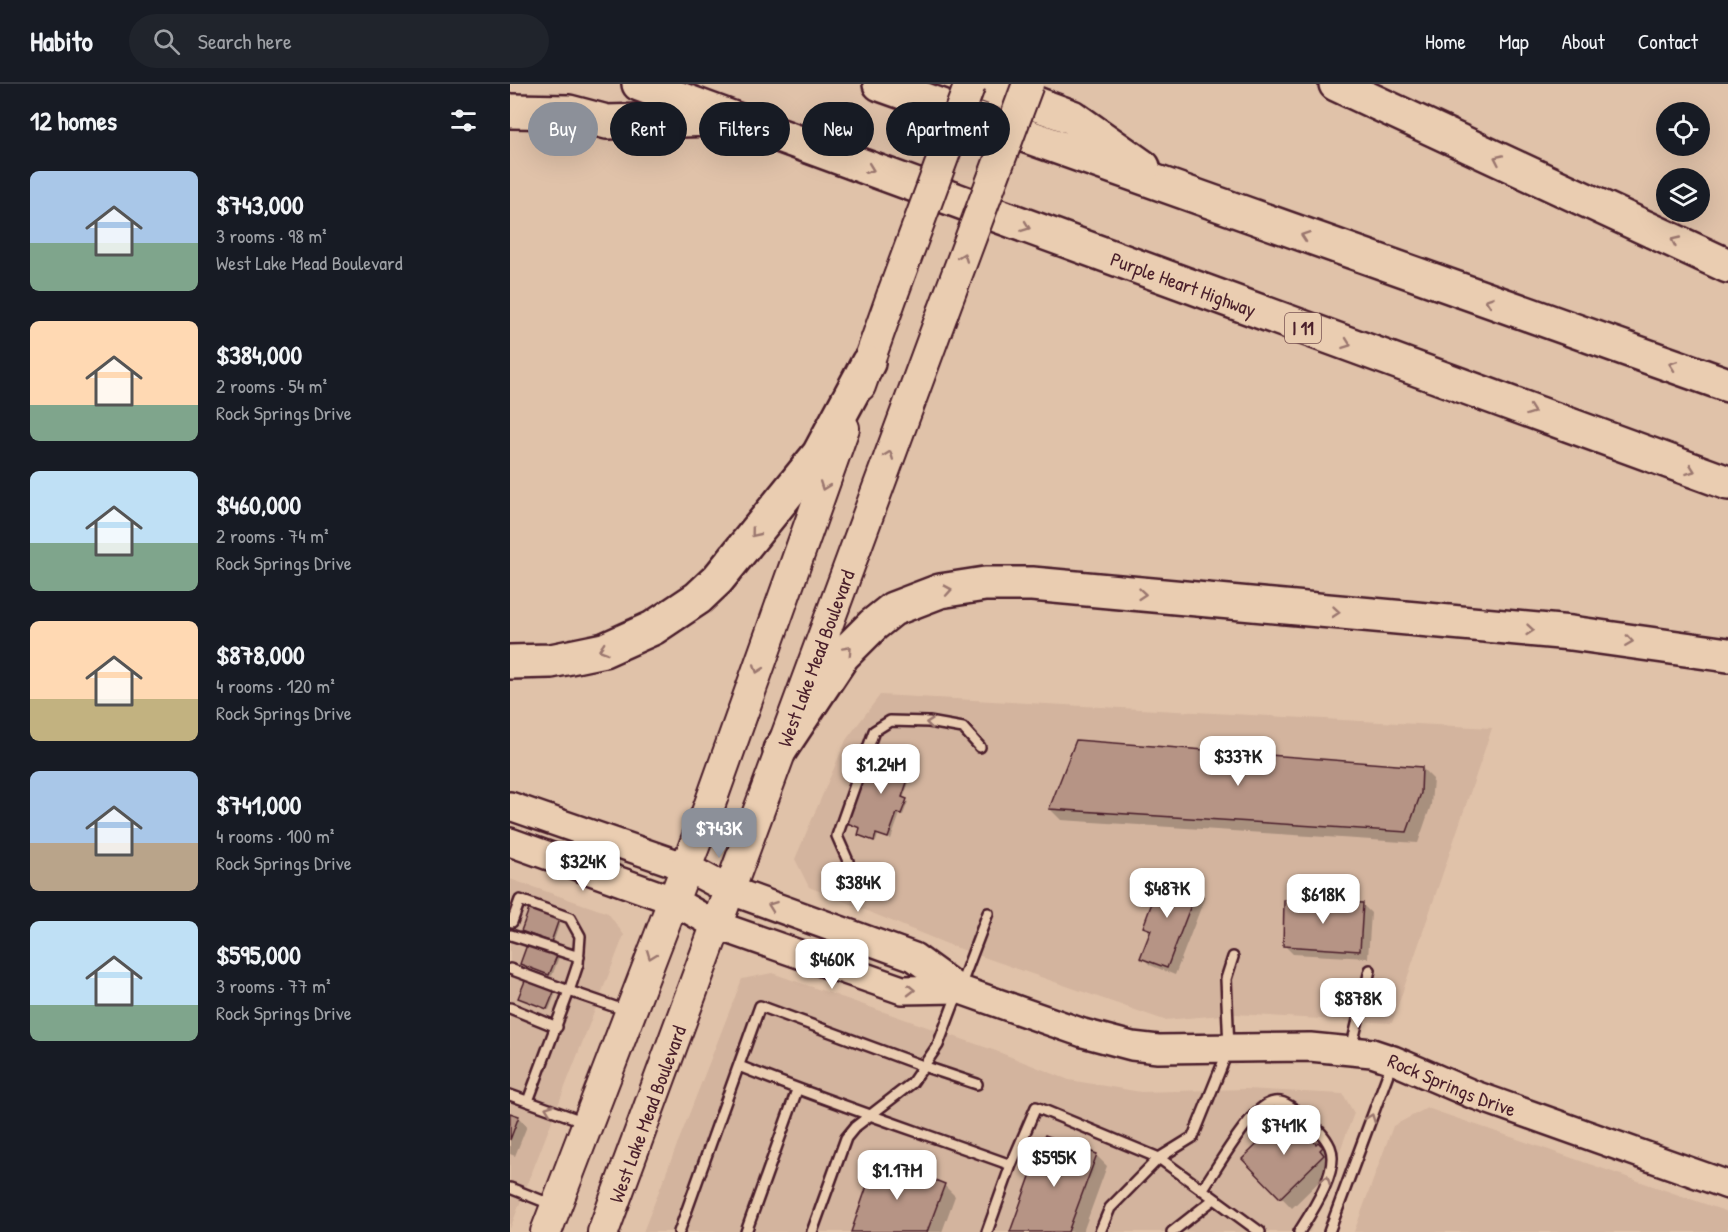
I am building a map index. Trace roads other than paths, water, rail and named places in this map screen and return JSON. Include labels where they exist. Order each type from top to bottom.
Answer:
[{"type":"highway","name":"Purple Heart Highway","points":[[639,84],[699,106]]},
{"type":"highway","points":[[880,84],[1728,385]]},
{"type":"highway","points":[[982,84],[1072,117],[1176,190]]},
{"type":"highway","points":[[1336,84],[1728,266]]},
{"type":"highway","points":[[510,111],[569,112],[607,122],[699,120]]},
{"type":"highway","name":"Purple Heart Highway","points":[[790,139],[1728,483]]},
{"type":"highway","points":[[510,662],[551,661],[604,650],[653,628],[698,598],[718,579],[819,454],[868,363]]},
{"type":"highway","points":[[780,750],[843,655],[893,609],[940,591],[985,584],[1032,585],[1571,633],[1728,655]]},
{"type":"main road","points":[[557,1223],[579,1200],[588,1123],[686,867],[970,84]]},
{"type":"main road","name":"West Lake Mead Boulevard","points":[[603,1232],[1028,84]]},
{"type":"street","name":"Rock Springs Drive","points":[[510,806],[686,867],[729,890],[914,957],[958,989],[1083,1033],[1132,1046],[1184,1050],[1311,1047],[1372,1053],[1472,1094],[1728,1185]]},
{"type":"street","name":"Rock Springs Drive","points":[[510,842],[672,900],[716,925],[902,990],[958,989]]},
{"type":"lane","points":[[848,861],[837,836],[874,731],[890,721],[929,722],[963,728],[980,747]]},
{"type":"lane","points":[[510,947],[511,922],[520,900],[570,918],[580,936],[579,957],[569,991],[528,1101]]},
{"type":"lane","points":[[812,1232],[846,1138],[855,1127],[912,1083],[938,1045],[988,913]]},
{"type":"lane","points":[[511,935],[579,957]]},
{"type":"lane","points":[[1100,1232],[1110,1208],[1159,1158],[1193,1137],[1229,1048],[1226,979],[1233,957]]},
{"type":"lane","points":[[510,969],[629,1012]]},
{"type":"lane","points":[[1350,1051],[1370,970]]},
{"type":"lane","points":[[679,1232],[760,1006],[977,1084]]},
{"type":"lane","points":[[510,1008],[557,1027]]},
{"type":"lane","points":[[1329,1232],[1393,1060]]},
{"type":"lane","points":[[739,1066],[797,1090],[1011,1165]]},
{"type":"lane","points":[[746,1232],[797,1090]]},
{"type":"lane","points":[[510,1095],[588,1123]]},
{"type":"lane","points":[[1202,1190],[1247,1125],[1264,1106],[1274,1102],[1286,1103],[1323,1135],[1332,1153],[1328,1177],[1315,1206],[1299,1232]]},
{"type":"lane","points":[[987,1232],[1011,1165],[1036,1107],[1159,1158],[1260,1232]]},
{"type":"lane","points":[[510,1188],[557,1223]]},
{"type":"lane","points":[[1172,1232],[1214,1199]]}]
